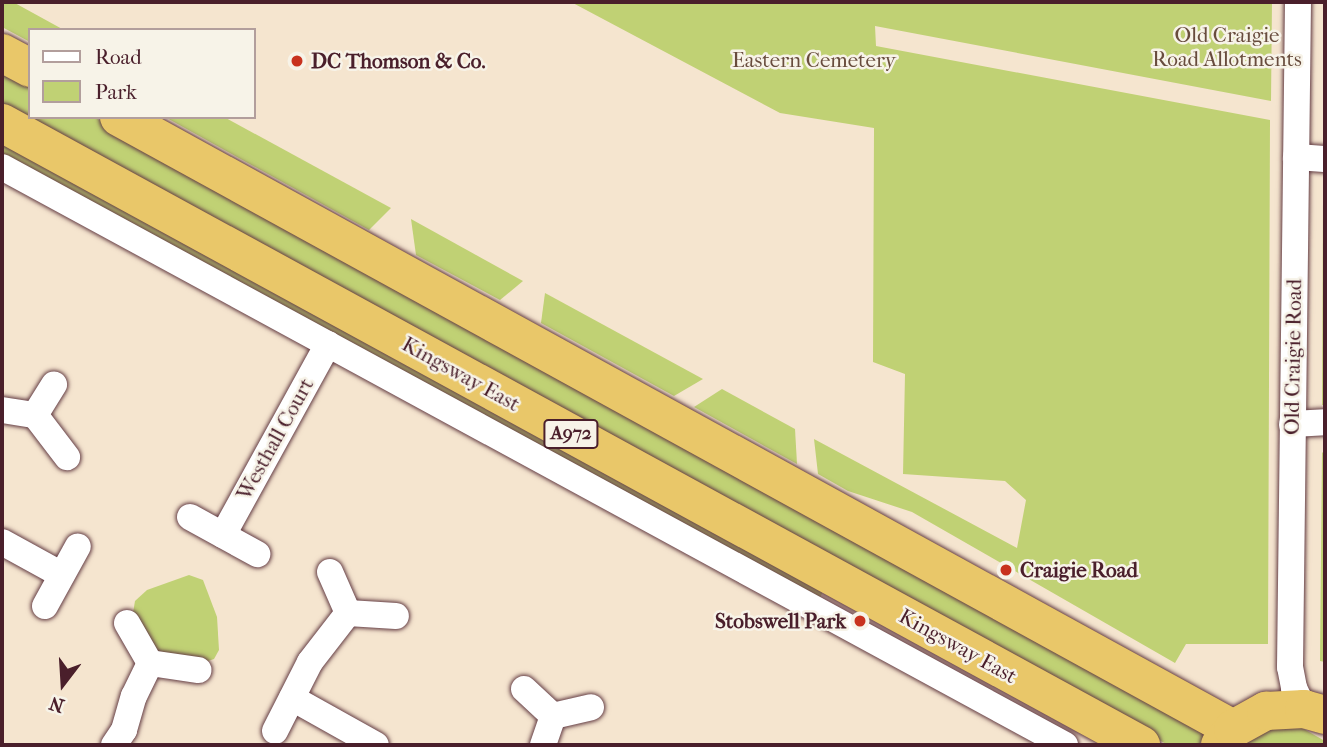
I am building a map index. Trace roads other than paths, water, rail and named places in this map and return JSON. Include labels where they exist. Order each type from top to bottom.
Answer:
[{"type":"highway","points":[[2,53],[28,67]]},
{"type":"highway","points":[[123,119],[1226,737],[1266,711],[1315,712]]},
{"type":"highway","name":"Kingsway East","points":[[2,123],[1141,745]]},
{"type":"street","name":"Old Craigie Road","points":[[1297,2],[1290,667],[1294,688],[1315,712]]},
{"type":"street","points":[[1296,157],[1325,159]]},
{"type":"street","name":"Kingsway East","points":[[2,167],[1065,745]]},
{"type":"street","name":"Westhall Court","points":[[223,535],[328,344]]},
{"type":"street","points":[[35,415],[54,384]]},
{"type":"street","points":[[2,410],[35,415],[67,457]]},
{"type":"street","points":[[1292,424],[1325,422]]},
{"type":"street","points":[[190,517],[257,554]]},
{"type":"street","points":[[2,542],[62,575]]},
{"type":"street","points":[[45,606],[78,546]]},
{"type":"street","points":[[330,572],[348,612]]},
{"type":"street","points":[[348,612],[396,617]]},
{"type":"street","points":[[275,731],[310,662],[348,612]]},
{"type":"street","points":[[127,624],[150,663]]},
{"type":"street","points":[[150,663],[198,670]]},
{"type":"street","points":[[114,745],[124,730],[134,696],[150,663]]},
{"type":"street","points":[[524,689],[553,716]]},
{"type":"street","points":[[292,698],[349,739],[376,745]]},
{"type":"street","points":[[553,716],[591,707]]},
{"type":"street","points":[[543,745],[553,716]]},
{"type":"place","name":"DC Thomson & Co.","points":[[297,61]]},
{"type":"place","name":"Craigie Road","points":[[1006,570]]},
{"type":"place","name":"Stobswell Park","points":[[860,621]]},
{"type":"park label","name":"Old Craigie Road Allotments","points":[[1227,47]]},
{"type":"park label","name":"Eastern Cemetery","points":[[814,60]]}]
